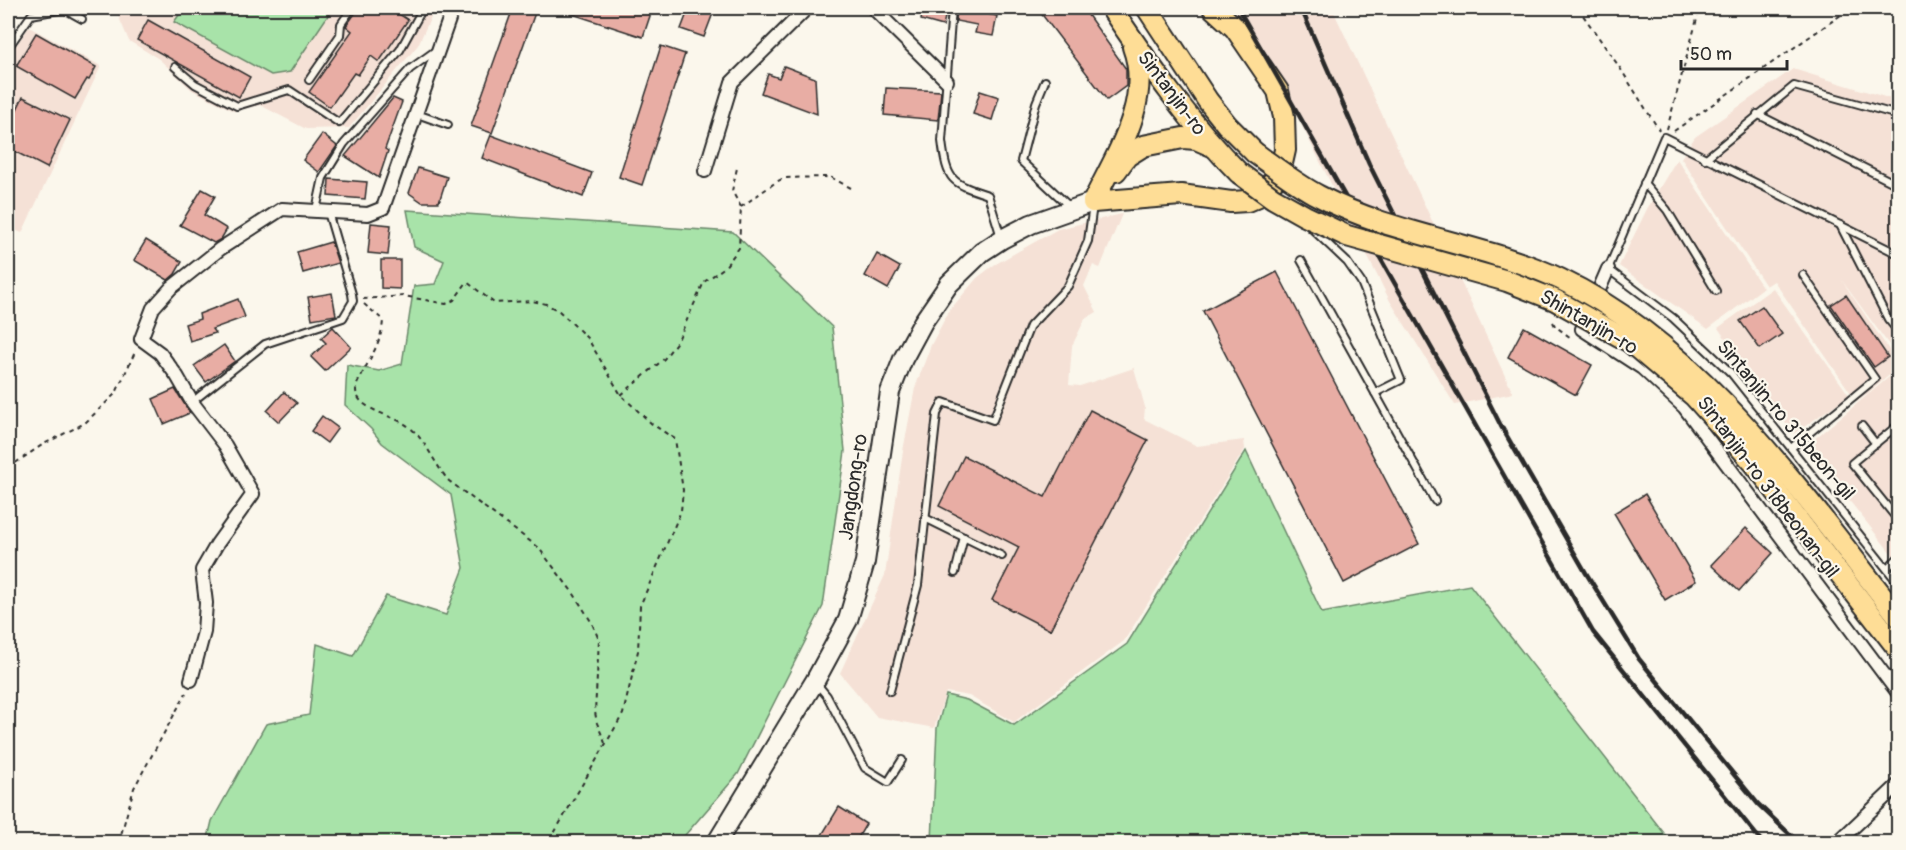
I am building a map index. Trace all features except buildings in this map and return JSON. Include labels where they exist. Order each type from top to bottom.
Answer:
[{"type":"main road","name":"Sintanjin-ro","points":[[1112,8],[1168,91],[1212,146],[1239,173]]},
{"type":"main road","name":"Sintanjin-ro","points":[[1147,8],[1208,101],[1227,125],[1255,153]]},
{"type":"main road","points":[[1093,202],[1181,195],[1230,202],[1246,201],[1263,194],[1280,172],[1285,150],[1284,117],[1278,91],[1235,28],[1213,8]]},
{"type":"main road","points":[[1093,202],[1125,138],[1136,109],[1138,59],[1128,33]]},
{"type":"main road","points":[[1093,202],[1128,156],[1143,146],[1183,138],[1196,139],[1212,146]]},
{"type":"main road","name":"Shintanjin-ro","points":[[1255,153],[1293,181],[1321,197],[1378,220],[1519,263],[1559,279],[1637,324],[1682,361],[1769,453],[1899,616]]},
{"type":"main road","name":"Shintanjin-ro","points":[[1239,173],[1273,198],[1347,236],[1507,280],[1555,300],[1630,342],[1694,396],[1746,454],[1899,649]]},
{"type":"street","points":[[191,680],[204,632],[206,603],[201,570],[253,494],[225,446],[192,402],[177,376],[160,354],[141,339],[153,308],[171,288],[220,249],[282,209],[368,214],[382,208],[453,8]]},
{"type":"street","points":[[705,171],[732,82],[807,8]]},
{"type":"street","points":[[873,8],[947,81]]},
{"type":"street","name":"Jangdong-ro","points":[[717,843],[848,620],[865,562],[890,392],[903,359],[923,322],[949,284],[982,252],[1031,224],[1093,202]]},
{"type":"street","name":"Sintanjin-ro 318beonan-gil","points":[[1608,269],[1582,329],[1642,368],[1684,407],[1899,693]]},
{"type":"street","points":[[1838,843],[1899,785]]},
{"type":"lane","points":[[309,80],[340,35],[341,24],[352,8]]},
{"type":"lane","points":[[175,67],[195,84],[237,106],[289,90],[339,123],[400,50],[423,8]]},
{"type":"lane","points":[[952,8],[942,141],[945,160],[951,179],[963,187],[988,195],[1002,239]]},
{"type":"lane","points":[[8,48],[31,15],[64,9],[82,19]]},
{"type":"lane","points":[[192,402],[265,344],[343,318],[353,301],[352,294],[322,211],[323,178],[344,144],[410,69],[438,49]]},
{"type":"lane","points":[[1045,81],[1036,103],[1021,160],[1071,208]]},
{"type":"lane","points":[[1705,159],[1757,114],[1794,86],[1899,115]]},
{"type":"lane","points":[[416,113],[448,125]]},
{"type":"lane","points":[[1757,114],[1899,185]]},
{"type":"lane","points":[[1608,269],[1664,137],[1899,254]]},
{"type":"lane","points":[[1644,183],[1667,210],[1716,291]]},
{"type":"lane","points":[[1263,194],[1303,220],[1347,262],[1361,282],[1401,380],[1375,393]]},
{"type":"lane","points":[[890,691],[918,585],[937,414],[942,402],[993,420],[1030,326],[1068,286],[1088,241],[1093,202]]},
{"type":"lane","points":[[1840,225],[1888,319],[1899,331]]},
{"type":"lane","points":[[1302,260],[1436,501]]},
{"type":"lane","name":"Sintanjin-ro 315beon-gil","points":[[1608,269],[1673,318],[1731,374],[1899,583]]},
{"type":"lane","points":[[1791,448],[1875,379],[1803,275]]},
{"type":"lane","points":[[1899,425],[1852,464],[1899,520]]},
{"type":"lane","points":[[1862,426],[1876,444]]},
{"type":"lane","points":[[925,519],[1002,556]]},
{"type":"lane","points":[[955,573],[964,537]]},
{"type":"lane","points":[[1887,568],[1899,558]]},
{"type":"lane","points":[[814,681],[827,696],[865,768],[888,782],[902,760]]},
{"type":"path","points":[[1578,8],[1664,137]]},
{"type":"path","points":[[1664,137],[1700,8]]},
{"type":"path","points":[[1664,137],[1851,8]]},
{"type":"path","points":[[621,395],[664,359],[678,340],[704,282],[725,267],[739,248],[741,207],[732,191],[737,168]]},
{"type":"path","points":[[741,207],[784,178],[832,178],[851,188]]},
{"type":"path","points":[[352,294],[365,300],[404,296],[446,304],[454,300],[467,282],[494,303],[532,301],[546,304],[559,311],[588,339],[621,395],[652,424],[675,439],[683,502],[678,519],[640,606],[638,651],[621,720],[549,843]]},
{"type":"path","points":[[352,294],[383,320],[382,335],[356,387],[357,397],[370,408],[413,430],[449,481],[538,547],[574,594],[592,623],[599,640],[597,723],[606,743]]},
{"type":"path","points":[[8,468],[42,445],[85,423],[116,393],[141,339]]},
{"type":"path","points":[[119,843],[134,788],[191,680]]},
{"type":"shaded area","points":[[115,8],[435,8],[418,45],[349,128],[306,129],[260,105],[234,111],[192,90],[159,59],[129,41]]},
{"type":"shaded area","points":[[1233,8],[1332,8],[1513,393],[1455,405],[1390,301],[1289,100]]},
{"type":"shaded area","points":[[29,27],[101,66],[22,233],[8,227],[8,57]]},
{"type":"shaded area","points":[[1793,69],[1898,101],[1898,357],[1840,278],[1898,363],[1898,368],[1857,402],[1774,281],[1766,286],[1681,158],[1695,137]]},
{"type":"shaded area","points":[[1677,159],[1763,288],[1708,329],[1619,266],[1647,209]]},
{"type":"shaded area","points":[[1122,214],[1100,268],[1093,265],[1084,286],[1097,312],[1085,319],[1072,346],[1069,385],[1080,386],[1134,368],[1145,407],[1144,419],[1197,446],[1244,440],[1245,449],[1124,641],[1014,722],[969,696],[946,692],[934,728],[877,717],[840,673],[885,575],[903,451],[915,388],[931,345],[949,311],[977,278],[994,265],[1058,229]]},
{"type":"shaded area","points":[[1773,288],[1849,395],[1794,434],[1718,328]]},
{"type":"shaded area","points":[[1894,373],[1898,379],[1898,562],[1806,446]]},
{"type":"green space","points":[[184,8],[333,8],[290,72],[271,75],[174,22]]},
{"type":"green space","points":[[407,210],[733,232],[832,327],[845,451],[823,606],[738,774],[679,842],[207,842],[212,821],[266,724],[309,715],[317,644],[353,656],[386,596],[446,615],[464,568],[451,495],[382,443],[371,429],[345,405],[347,365],[379,371],[402,364],[414,286],[435,284],[444,261],[414,247]]},
{"type":"green space","points":[[1246,451],[1322,613],[1470,585],[1671,842],[932,842],[937,728],[946,695],[967,700],[1014,725],[1127,644]]},
{"type":"railway","points":[[1238,8],[1593,632],[1762,842]]},
{"type":"railway","points":[[1301,8],[1369,164],[1501,426],[1586,573],[1639,659],[1758,804],[1798,842]]}]
